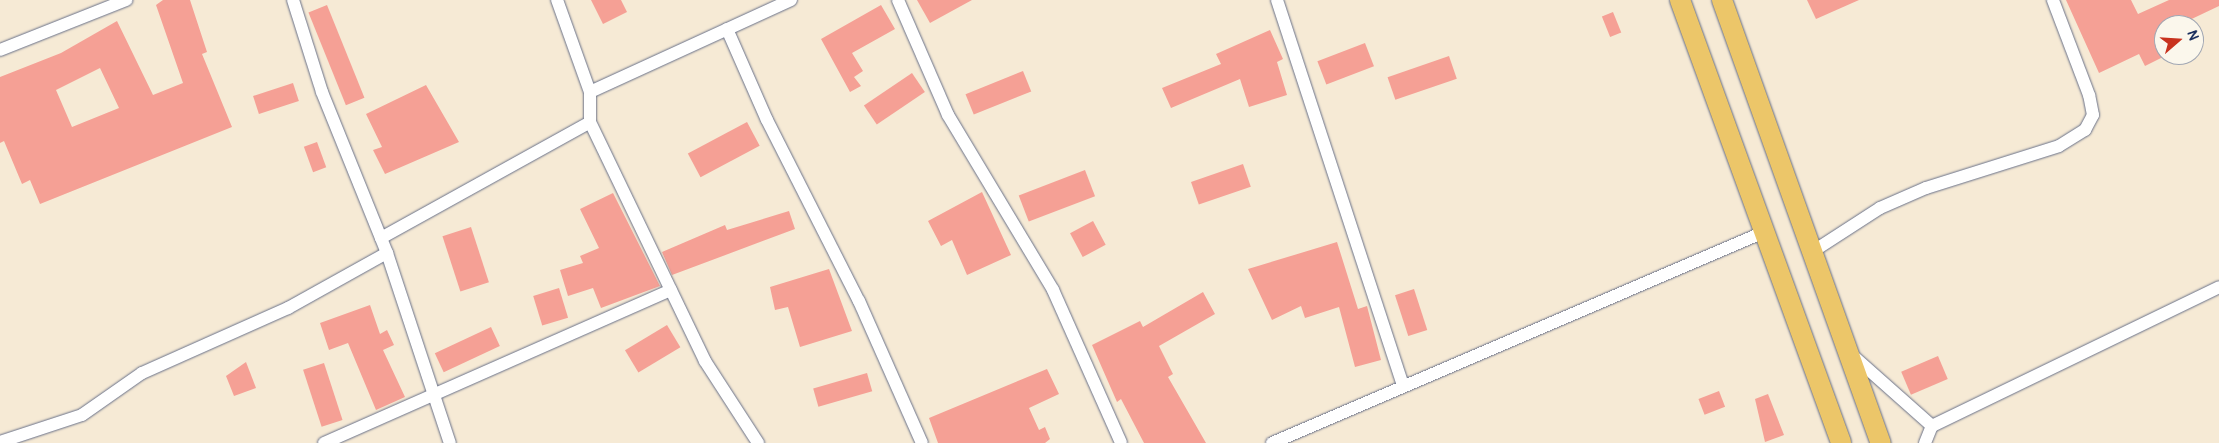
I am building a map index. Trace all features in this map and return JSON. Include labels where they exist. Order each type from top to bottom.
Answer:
[{"type":"highway","points":[[1680,0],[1841,443]]},
{"type":"highway","points":[[1722,0],[1850,354],[1880,443]]},
{"type":"street","points":[[0,50],[126,0]]},
{"type":"street","points":[[293,0],[322,92],[387,253],[450,443]]},
{"type":"street","points":[[557,0],[590,92],[590,122],[705,361],[758,443]]},
{"type":"street","points":[[590,92],[791,0]]},
{"type":"street","points":[[898,0],[948,115],[1053,290],[1121,443]]},
{"type":"street","points":[[1276,0],[1403,384]]},
{"type":"street","points":[[1812,252],[1880,208],[1926,188],[2059,146],[2085,130],[2092,114],[2090,95],[2053,0]]},
{"type":"street","points":[[727,29],[767,120],[859,301],[922,443]]},
{"type":"street","points":[[381,238],[590,122]]},
{"type":"street","points":[[1272,443],[1403,384],[1764,232]]},
{"type":"street","points":[[0,442],[82,415],[142,373],[288,308],[387,253]]},
{"type":"street","points":[[1925,443],[1932,426],[2219,287]]},
{"type":"street","points":[[324,443],[432,392],[671,290]]},
{"type":"street","points":[[1850,354],[1932,426]]},
{"type":"building","points":[[163,0],[190,0],[207,52],[202,54],[232,127],[40,204],[30,180],[22,184],[4,141],[0,143],[0,77],[61,53],[117,21],[153,95],[183,83],[156,5]],"holes":[[[100,68],[119,108],[72,127],[56,90]]]},
{"type":"building","points":[[591,0],[621,0],[627,12],[603,24]]},
{"type":"building","points":[[917,0],[972,0],[930,23]]},
{"type":"building","points":[[1807,0],[1859,0],[1816,19]]},
{"type":"building","points":[[2066,0],[2131,0],[2138,14],[2169,0],[2219,0],[2219,6],[2200,15],[2154,15],[2154,62],[2145,66],[2139,54],[2099,73]]},
{"type":"building","points":[[327,5],[364,98],[346,105],[308,12]]},
{"type":"building","points":[[881,5],[895,29],[852,53],[863,71],[854,77],[861,86],[850,92],[821,39]]},
{"type":"building","points":[[1613,12],[1621,32],[1610,37],[1602,16]]},
{"type":"building","points":[[1270,30],[1283,59],[1277,62],[1287,95],[1249,107],[1240,79],[1171,108],[1162,88],[1221,64],[1216,54]]},
{"type":"building","points":[[1365,43],[1374,66],[1326,85],[1317,61]]},
{"type":"building","points":[[1449,56],[1457,79],[1395,100],[1388,77]]},
{"type":"building","points":[[1023,71],[1031,91],[974,115],[966,94]]},
{"type":"building","points":[[912,73],[925,92],[877,125],[864,105]]},
{"type":"building","points":[[293,83],[299,101],[259,114],[253,96]]},
{"type":"building","points":[[426,85],[459,142],[385,174],[373,150],[382,147],[366,114]]},
{"type":"building","points":[[747,122],[760,146],[701,177],[688,153]]},
{"type":"building","points":[[317,142],[326,167],[313,172],[304,147]]},
{"type":"building","points":[[1243,164],[1251,187],[1199,205],[1191,182]]},
{"type":"building","points":[[1085,170],[1095,196],[1029,222],[1019,195]]},
{"type":"building","points":[[982,192],[1011,255],[967,275],[952,240],[941,246],[928,221]]},
{"type":"building","points":[[613,193],[660,286],[601,308],[593,288],[568,296],[560,270],[583,263],[580,256],[599,248],[580,209]]},
{"type":"building","points":[[789,211],[795,229],[672,275],[662,252],[725,225],[727,230]]},
{"type":"building","points":[[1093,221],[1106,245],[1083,257],[1070,233]]},
{"type":"building","points":[[471,227],[489,282],[460,291],[442,236]]},
{"type":"building","points":[[1337,242],[1358,309],[1367,306],[1381,360],[1355,367],[1339,307],[1305,318],[1301,306],[1272,320],[1248,269]]},
{"type":"building","points":[[829,269],[852,331],[800,347],[788,307],[775,310],[770,287]]},
{"type":"building","points":[[559,288],[568,318],[542,326],[533,296]]},
{"type":"building","points":[[1414,289],[1427,330],[1408,336],[1395,295]]},
{"type":"building","points":[[1203,292],[1215,314],[1159,346],[1173,374],[1168,377],[1206,443],[1144,443],[1121,399],[1117,402],[1092,345],[1140,321],[1143,327]]},
{"type":"building","points":[[370,305],[380,334],[387,330],[394,345],[383,350],[405,397],[376,410],[348,343],[329,350],[320,323]]},
{"type":"building","points":[[667,325],[680,347],[638,373],[625,350]]},
{"type":"building","points":[[491,327],[500,346],[444,372],[435,353]]},
{"type":"building","points":[[1938,356],[1948,379],[1911,395],[1901,372]]},
{"type":"building","points":[[246,362],[256,388],[234,396],[226,376]]},
{"type":"building","points":[[324,363],[343,420],[322,427],[303,370]]},
{"type":"building","points":[[1047,369],[1059,394],[1029,408],[1039,430],[1045,427],[1050,439],[1045,443],[938,443],[929,418]]},
{"type":"building","points":[[867,373],[872,391],[818,407],[813,388]]},
{"type":"building","points":[[1719,391],[1725,407],[1705,415],[1698,399]]},
{"type":"building","points":[[1768,394],[1784,435],[1765,442],[1755,399]]}]
